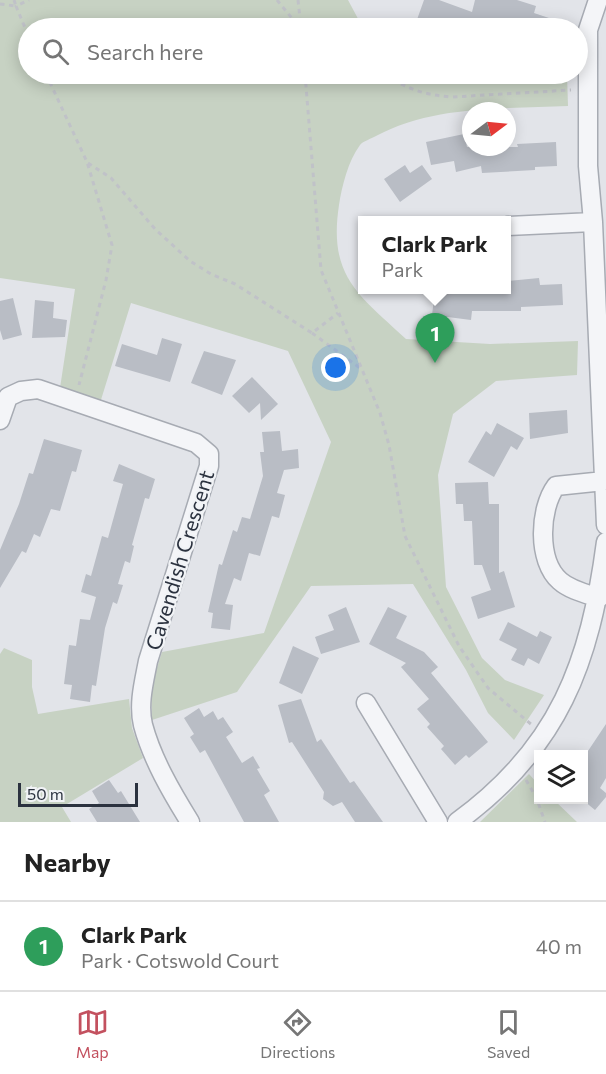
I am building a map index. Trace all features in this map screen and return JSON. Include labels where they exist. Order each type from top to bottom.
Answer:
[{"type":"street","points":[[598,0],[588,30],[594,98],[588,166],[603,381],[606,525]]},
{"type":"street","points":[[511,226],[593,222]]},
{"type":"street","name":"Cavendish Crescent","points":[[0,420],[8,397],[21,391],[38,389],[196,443],[209,454],[206,480],[148,661],[142,692],[143,724],[153,753],[190,822]]},
{"type":"street","points":[[599,598],[562,584],[552,574],[546,561],[543,539],[547,499],[556,486],[604,481]]},
{"type":"street","points":[[457,822],[483,803],[516,770],[544,734],[569,691],[585,649],[599,598],[606,542]]},
{"type":"street","points":[[366,703],[438,822]]},
{"type":"path","points":[[14,0],[21,18]]},
{"type":"path","points":[[0,4],[16,6],[29,0]]},
{"type":"path","points":[[277,0],[292,18]]},
{"type":"path","points":[[298,0],[299,18]]},
{"type":"path","points":[[51,84],[87,162],[112,245],[106,280],[75,402]]},
{"type":"path","points":[[306,84],[321,270],[380,413],[389,445],[405,536],[459,646],[488,688],[544,734]]},
{"type":"path","points":[[403,84],[416,92],[452,97],[594,98]]},
{"type":"path","points":[[87,162],[111,178],[156,229],[190,261],[211,274],[235,284],[312,333],[361,369]]},
{"type":"path","points":[[312,333],[339,313]]},
{"type":"path","points":[[516,770],[537,797],[545,822]]},
{"type":"green space","points":[[0,0],[348,0],[358,18],[18,18],[18,84],[567,84],[568,106],[516,108],[516,102],[462,102],[462,111],[398,126],[363,142],[352,158],[339,205],[338,250],[343,267],[358,294],[406,339],[490,344],[578,341],[577,375],[496,381],[453,414],[438,475],[446,587],[482,658],[505,680],[544,695],[514,740],[488,713],[466,670],[413,584],[311,586],[237,692],[152,720],[151,686],[162,652],[264,633],[331,442],[288,351],[131,303],[100,403],[60,388],[75,289],[0,278]]},
{"type":"green space","points":[[4,648],[32,660],[32,687],[38,714],[129,699],[132,728],[143,758],[62,807],[71,822],[0,822],[0,654]]},
{"type":"green space","points":[[529,774],[534,780],[534,804],[558,804],[577,822],[480,822]]},
{"type":"building","points":[[424,0],[439,0],[472,12],[475,0],[517,0],[536,6],[534,13],[549,18],[418,18]]},
{"type":"building","points":[[462,134],[462,156],[516,156],[517,144],[556,142],[557,166],[535,167],[535,170],[482,173],[481,166],[456,172],[454,161],[431,165],[426,142]]},
{"type":"building","points":[[405,165],[410,173],[422,165],[432,179],[400,202],[384,179]]},
{"type":"building","points":[[539,278],[540,285],[562,284],[563,305],[521,307],[521,311],[472,311],[471,320],[432,315],[435,294],[511,294],[511,281]]},
{"type":"building","points":[[13,298],[22,335],[3,340],[0,330],[0,301]]},
{"type":"building","points":[[35,300],[54,302],[53,318],[67,320],[65,337],[32,338]]},
{"type":"building","points":[[162,338],[182,344],[170,382],[115,366],[122,344],[157,355]]},
{"type":"building","points":[[204,351],[236,360],[222,395],[191,383]]},
{"type":"building","points":[[252,377],[278,404],[261,420],[260,403],[249,413],[232,396]]},
{"type":"building","points":[[567,410],[568,433],[530,439],[529,413]]},
{"type":"building","points":[[497,423],[524,438],[517,450],[511,446],[494,477],[468,462],[486,431],[491,435]]},
{"type":"building","points":[[280,431],[282,451],[298,449],[299,468],[284,470],[277,493],[285,495],[279,518],[272,516],[260,556],[249,553],[241,581],[234,578],[225,604],[233,605],[230,630],[211,628],[213,613],[208,612],[219,564],[222,565],[233,530],[237,532],[242,517],[250,519],[263,476],[260,452],[264,452],[262,432]]},
{"type":"building","points":[[44,439],[82,450],[76,472],[72,471],[60,511],[51,509],[40,537],[34,534],[26,553],[22,551],[0,588],[0,550],[29,473],[33,474]]},
{"type":"building","points":[[119,464],[155,479],[149,499],[145,498],[132,545],[134,546],[130,563],[125,561],[118,584],[123,585],[117,604],[113,602],[105,628],[96,686],[92,685],[90,702],[70,699],[72,685],[64,684],[69,645],[76,646],[80,619],[90,620],[96,597],[81,592],[86,574],[91,576],[102,536],[108,538],[123,484],[113,481]]},
{"type":"building","points":[[488,482],[489,504],[499,504],[499,573],[504,571],[515,607],[478,619],[471,597],[491,590],[482,565],[474,565],[472,521],[464,521],[463,504],[456,504],[455,483]]},
{"type":"building","points":[[346,607],[360,642],[321,654],[315,637],[334,630],[328,615]]},
{"type":"building","points":[[388,607],[407,616],[396,638],[424,652],[438,667],[431,673],[488,742],[469,758],[466,755],[455,765],[441,749],[444,746],[427,727],[430,724],[417,709],[429,699],[401,667],[406,663],[369,644]]},
{"type":"building","points":[[508,622],[537,637],[540,631],[552,637],[539,664],[528,658],[524,666],[511,660],[517,649],[499,640]]},
{"type":"building","points":[[293,646],[319,658],[302,694],[279,683]]},
{"type":"building","points":[[301,699],[317,742],[321,739],[350,783],[354,781],[383,822],[355,822],[342,802],[333,806],[323,799],[324,792],[292,742],[289,743],[278,705]]},
{"type":"building","points":[[199,708],[204,717],[213,711],[218,720],[223,717],[233,732],[226,737],[242,763],[253,756],[260,768],[257,769],[270,791],[264,795],[279,822],[244,822],[205,750],[200,753],[190,737],[194,734],[184,718]]},
{"type":"building","points":[[606,724],[606,778],[600,788],[606,793],[606,797],[595,810],[588,804],[588,751]]},
{"type":"building","points":[[109,780],[118,793],[121,791],[140,822],[97,822],[89,809],[99,803],[92,791]]},
{"type":"place","name":"Clark Park","points":[[435,363]]}]
